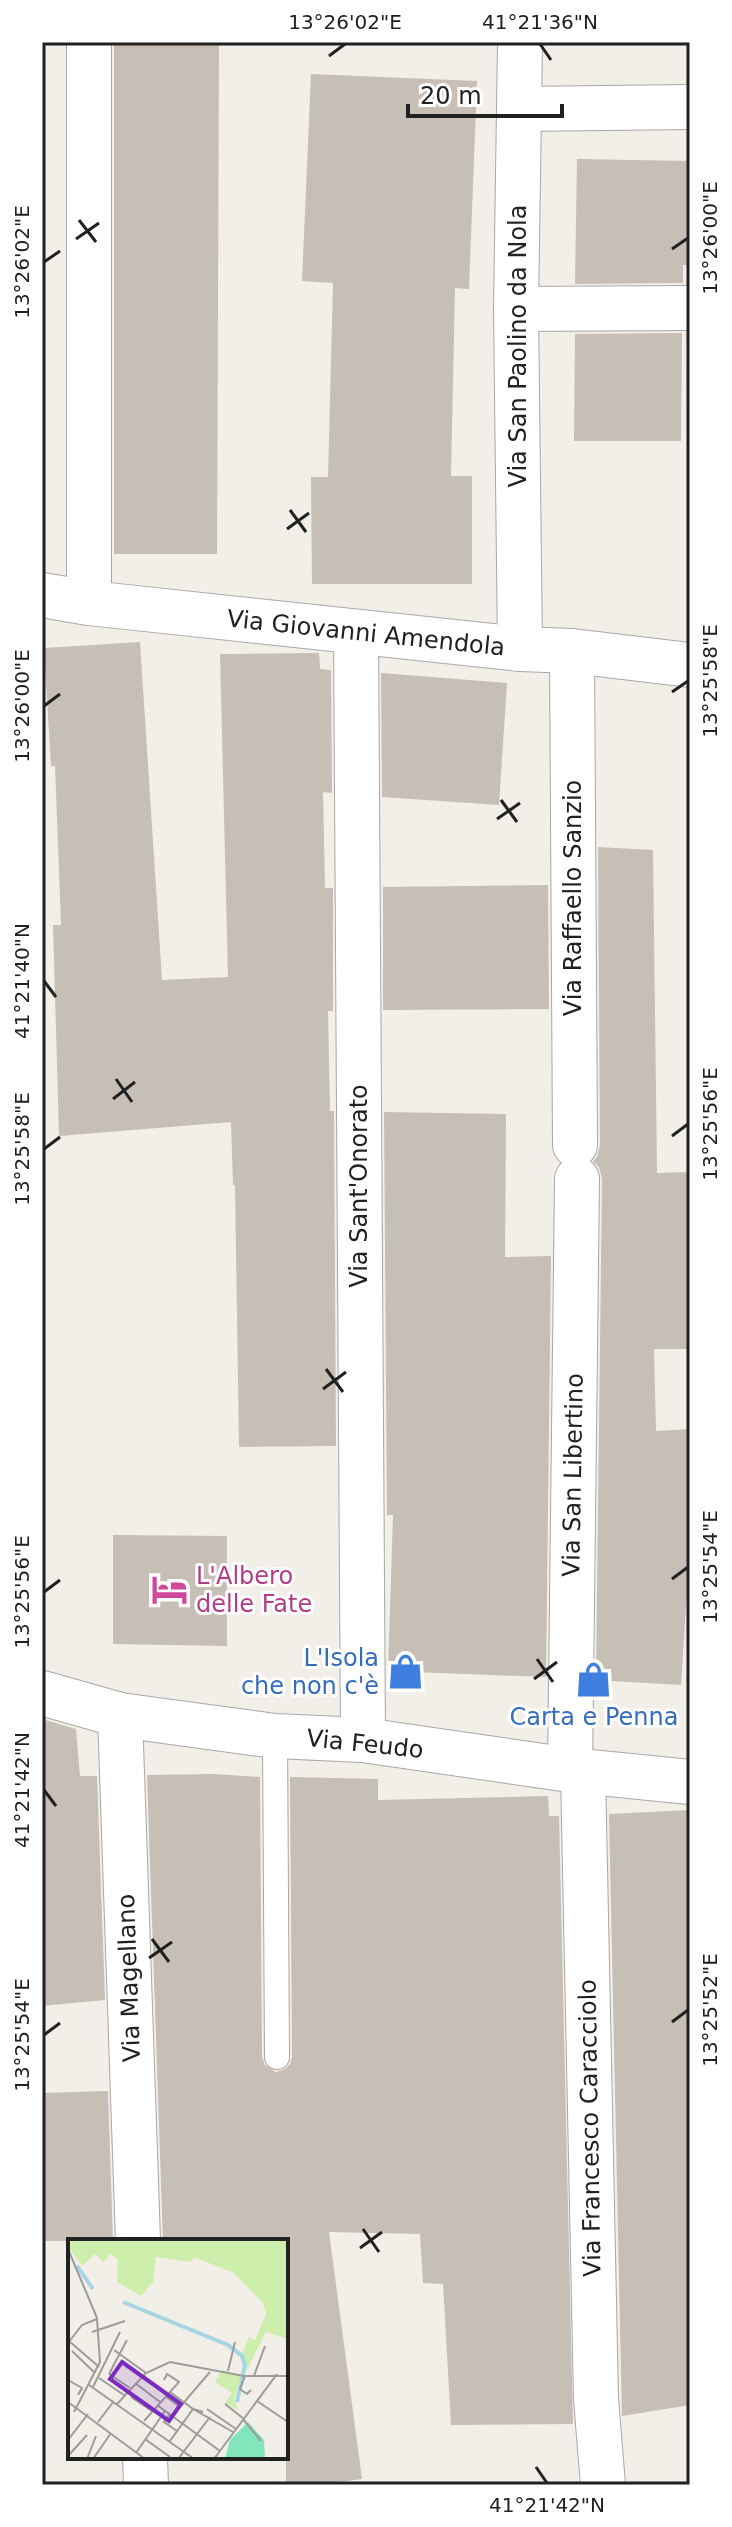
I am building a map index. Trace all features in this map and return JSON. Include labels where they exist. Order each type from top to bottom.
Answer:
[{"type":"street","points":[[89,42],[89,603]]},
{"type":"street","name":"Via San Paolino da Nola","points":[[520,42],[516,309],[520,649]]},
{"type":"street","points":[[519,109],[690,107]]},
{"type":"street","points":[[516,309],[690,308]]},
{"type":"street","name":"Via Giovanni Amendola","points":[[42,595],[89,603],[356,632],[690,665]]},
{"type":"street","name":"Via Sant'Onorato","points":[[356,632],[363,1740]]},
{"type":"street","name":"Via Raffaello Sanzio","points":[[572,651],[576,1162]]},
{"type":"street","name":"Via San Libertino","points":[[576,1162],[576,1771]]},
{"type":"street","name":"Via Feudo","points":[[42,1693],[120,1715],[275,1736],[363,1740],[576,1771],[690,1782]]},
{"type":"street","name":"Via Magellano","points":[[120,1715],[138,2239]]},
{"type":"street","name":"Via Francesco Caracciolo","points":[[576,1771],[596,2399],[603,2485]]},
{"type":"street","points":[[145,2459],[146,2485]]},
{"type":"lane","points":[[275,1736],[277,2057]]},
{"type":"building","points":[[114,42],[219,42],[217,554],[114,554]]},
{"type":"building","points":[[311,74],[477,81],[469,289],[455,288],[451,476],[472,476],[472,584],[312,584],[311,477],[328,477],[333,283],[302,281]]},
{"type":"building","points":[[577,159],[690,161],[690,265],[683,265],[683,283],[575,284]]},
{"type":"building","points":[[682,333],[681,441],[574,441],[575,334]]},
{"type":"building","points":[[140,642],[162,980],[228,977],[220,654],[319,653],[320,669],[331,670],[332,793],[323,792],[325,888],[333,888],[333,1011],[328,1011],[330,1111],[334,1111],[336,1446],[239,1447],[235,1185],[231,1122],[59,1136],[53,925],[61,925],[55,766],[51,766],[44,648]]},
{"type":"building","points":[[381,673],[507,683],[499,805],[382,797]]},
{"type":"building","points":[[598,847],[653,850],[657,1173],[690,1172],[690,1349],[654,1349],[656,1431],[690,1429],[690,1544],[681,1685],[596,1680],[602,1179],[599,1167],[593,1161],[600,1145]]},
{"type":"building","points":[[548,885],[549,1009],[383,1010],[383,887]]},
{"type":"building","points":[[384,1112],[506,1114],[505,1257],[551,1256],[546,1677],[388,1671],[393,1515],[387,1515]]},
{"type":"building","name":"L'Albero delle Fate","points":[[113,1535],[227,1536],[227,1646],[113,1644]]},
{"type":"building","points":[[42,1719],[76,1729],[80,1776],[97,1776],[105,2000],[42,2006]]},
{"type":"building","points":[[147,1775],[260,1777],[262,2057],[265,2065],[276,2072],[285,2069],[292,2057],[290,1777],[378,1779],[378,1800],[548,1796],[549,1816],[559,1816],[573,2424],[451,2425],[443,2284],[423,2283],[420,2234],[329,2232],[362,2479],[317,2485],[286,2485],[288,2239],[163,2239]]},
{"type":"building","points":[[690,1810],[690,2405],[622,2416],[609,1814]]},
{"type":"building","points":[[108,2091],[113,2239],[42,2241],[42,2093]]},
{"type":"place","name":"L'Albero delle Fate","points":[[170,1590]]},
{"type":"place","name":"L'Isola che non c'è","points":[[405,1672]]},
{"type":"place","name":"Carta e Penna","points":[[594,1680]]}]
